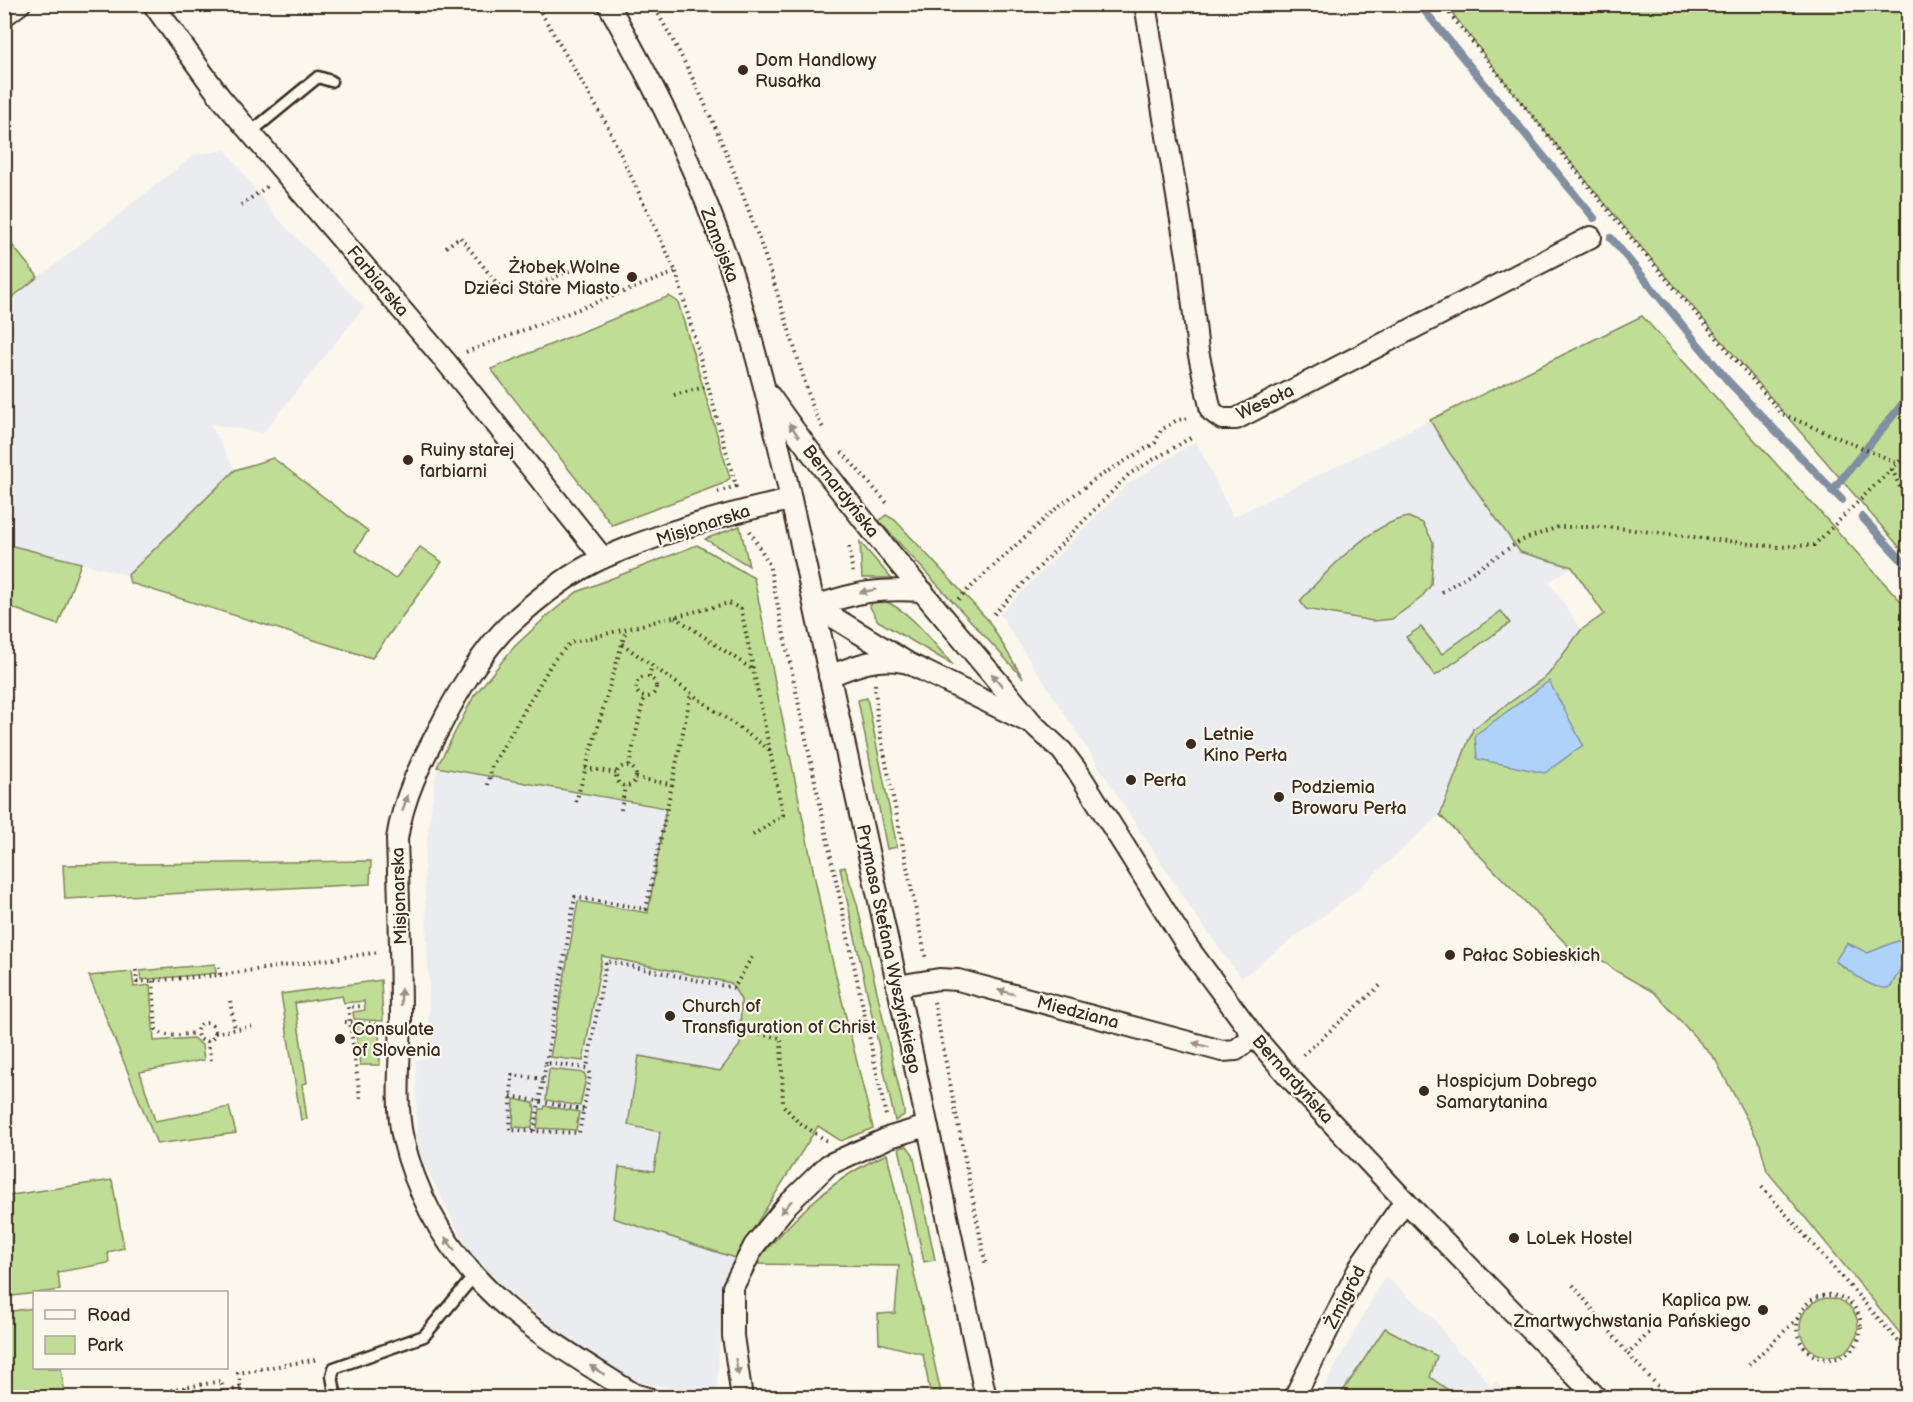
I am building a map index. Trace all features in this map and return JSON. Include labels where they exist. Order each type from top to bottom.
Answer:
[{"type":"street","points":[[4,16],[20,4]]},
{"type":"street","name":"Farbiarska","points":[[153,4],[220,97],[447,363],[603,558]]},
{"type":"street","name":"Zamojska","points":[[608,4],[668,117],[717,233],[736,286],[765,388],[790,500]]},
{"type":"street","name":"Wesoła","points":[[1145,4],[1188,262],[1198,351],[1211,411],[1222,419],[1236,419],[1591,237]]},
{"type":"street","name":"Bernardyńska","points":[[765,388],[813,457],[1034,725],[1062,751],[1080,775],[1187,946],[1254,1036],[1405,1201],[1597,1398]]},
{"type":"street","name":"Misjonarska","points":[[648,1398],[634,1394],[525,1322],[474,1276],[447,1240],[429,1210],[412,1170],[402,1137],[397,839],[400,819],[406,797],[449,709],[509,625],[553,589],[603,558],[743,510],[790,500]]},
{"type":"street","name":"Prymasa Stefana Wyszyńskiego","points":[[790,500],[815,606],[986,1398]]},
{"type":"street","points":[[815,606],[856,593],[882,588],[923,591]]},
{"type":"street","name":"Bernardyńska","points":[[815,606],[908,663],[1034,725]]},
{"type":"street","name":"Bernardyńska","points":[[829,676],[869,661],[885,659],[908,663]]},
{"type":"street","name":"Miedziana","points":[[897,986],[939,979],[958,980],[1222,1051],[1236,1050],[1254,1036]]},
{"type":"street","points":[[742,1398],[733,1336],[733,1287],[754,1246],[788,1204],[828,1166],[891,1137],[927,1126]]},
{"type":"street","name":"Żmigród","points":[[1294,1398],[1362,1262],[1405,1201]]},
{"type":"lane","points":[[251,132],[318,77],[331,81]]},
{"type":"lane","points":[[336,1398],[332,1376],[334,1368],[424,1336],[474,1276]]},
{"type":"path","points":[[536,4],[606,123],[676,272],[736,486],[710,495]]},
{"type":"path","points":[[652,4],[677,46],[721,142],[762,250],[813,409],[829,438]]},
{"type":"path","points":[[1442,4],[1621,226],[1782,414],[1898,464]]},
{"type":"path","points":[[241,205],[269,186]]},
{"type":"path","points":[[446,248],[460,237],[503,291],[518,292],[595,260]]},
{"type":"path","points":[[465,353],[676,272]]},
{"type":"path","points":[[457,344],[471,362]]},
{"type":"path","points":[[674,395],[709,386]]},
{"type":"path","points":[[942,613],[1053,510],[1095,479],[1155,443],[1161,430],[1177,420],[1211,411]]},
{"type":"path","points":[[994,614],[1129,474],[1192,437]]},
{"type":"path","points":[[835,445],[887,503]]},
{"type":"path","points":[[1442,592],[1520,541],[1558,527],[1609,527],[1777,548],[1814,545],[1908,453]]},
{"type":"path","points":[[1892,469],[1908,505]]},
{"type":"path","points":[[769,564],[891,1137]]},
{"type":"path","points":[[488,785],[492,766],[553,661],[570,643],[729,603],[741,609],[783,815],[750,837]]},
{"type":"path","points":[[675,617],[754,671]]},
{"type":"path","points":[[576,802],[626,629]]},
{"type":"path","points":[[622,644],[770,750]]},
{"type":"path","points":[[649,677],[652,666]]},
{"type":"path","points":[[644,697],[637,691],[636,685],[642,677],[649,677]]},
{"type":"path","points":[[644,697],[654,693],[656,687],[649,677]]},
{"type":"path","points":[[534,1131],[575,897],[646,909],[670,784],[691,693]]},
{"type":"path","points":[[629,766],[644,697]]},
{"type":"path","points":[[623,766],[629,766],[635,770],[636,778],[633,784],[625,786],[618,781],[617,773],[623,766]]},
{"type":"path","points":[[585,768],[617,773]]},
{"type":"path","points":[[636,778],[670,784]]},
{"type":"path","points":[[621,810],[625,786]]},
{"type":"path","points":[[136,970],[137,982],[153,981],[220,975],[387,951]]},
{"type":"path","points":[[543,1080],[512,1075],[510,1130],[579,1133],[590,1075],[587,1068],[606,961],[734,988],[752,957]]},
{"type":"path","points":[[219,963],[220,975]]},
{"type":"path","points":[[153,981],[156,1029],[159,1033],[167,1036],[196,1033]]},
{"type":"path","points":[[1303,1055],[1382,984]]},
{"type":"path","points":[[230,1001],[235,1030]]},
{"type":"path","points":[[360,1098],[348,1021],[348,1007],[362,1006]]},
{"type":"path","points":[[348,1021],[388,1025]]},
{"type":"path","points":[[207,1041],[199,1039],[196,1033],[198,1027],[206,1023],[213,1027],[215,1033]]},
{"type":"path","points":[[207,1041],[215,1033],[255,1026]]},
{"type":"path","points":[[736,1030],[781,1038],[783,1105],[798,1122],[836,1147]]},
{"type":"path","points":[[207,1041],[211,1060]]},
{"type":"path","points":[[546,1063],[587,1068]]},
{"type":"path","points":[[511,1096],[583,1110]]},
{"type":"path","points":[[1762,1187],[1908,1352]]},
{"type":"path","points":[[1574,1285],[1628,1354],[1669,1398]]},
{"type":"path","points":[[1749,1365],[1798,1318],[1804,1306],[1821,1296],[1841,1298],[1856,1311],[1860,1320],[1858,1340],[1845,1354],[1826,1359],[1816,1356],[1802,1344],[1798,1335],[1798,1318]]},
{"type":"path","points":[[1628,1354],[1649,1333]]},
{"type":"path","points":[[242,1398],[238,1373],[328,1357]]},
{"type":"path","points":[[167,1398],[166,1391],[221,1381],[223,1392]]},
{"type":"path","points":[[204,1384],[206,1395]]},
{"type":"path","points":[[184,1387],[186,1398]]},
{"type":"path","points":[[195,1397],[241,1388]]},
{"type":"shaded area","points":[[226,150],[276,217],[364,307],[263,433],[210,424],[235,470],[128,575],[5,544],[5,304],[194,155]]},
{"type":"shaded area","points":[[1430,420],[1449,452],[1520,552],[1572,567],[1549,582],[1581,630],[1548,675],[1473,729],[1440,815],[1357,890],[1241,978],[1191,909],[1000,614],[1128,484],[1196,441],[1233,517]]},
{"type":"shaded area","points":[[697,545],[754,578],[828,943],[868,1111],[818,1126],[735,1257],[723,1295],[716,1395],[636,1382],[563,1335],[520,1301],[489,1275],[469,1251],[417,1151],[416,1060],[428,1059],[429,986],[424,862],[437,767],[474,696],[513,648],[546,617],[577,592]]},
{"type":"shaded area","points":[[1385,1276],[1435,1320],[1457,1351],[1470,1359],[1490,1386],[1496,1382],[1510,1397],[1318,1398]]},
{"type":"green space","points":[[1446,5],[1908,5],[1908,557],[1636,241],[1516,96]]},
{"type":"green space","points":[[4,235],[38,277],[5,303],[4,303]]},
{"type":"green space","points":[[669,296],[678,302],[730,478],[722,484],[612,525],[491,369]]},
{"type":"green space","points":[[1642,316],[1908,609],[1908,1343],[1767,1171],[1760,1144],[1715,1059],[1655,993],[1616,971],[1591,952],[1582,960],[1440,815],[1473,729],[1548,675],[1581,630],[1604,614],[1572,567],[1520,552],[1449,452],[1430,420]]},
{"type":"green space","points":[[273,458],[368,531],[355,550],[395,579],[420,547],[442,562],[372,658],[130,583],[128,575],[235,470]]},
{"type":"green space","points":[[886,515],[895,520],[988,620],[1023,678],[879,521]]},
{"type":"green space","points":[[1408,517],[1423,523],[1433,542],[1431,585],[1421,598],[1392,619],[1373,621],[1306,609],[1300,601],[1350,551],[1379,529]]},
{"type":"green space","points":[[740,526],[749,566],[705,539]]},
{"type":"green space","points":[[860,542],[891,578],[862,578]]},
{"type":"green space","points":[[5,544],[81,563],[58,625],[5,605]]},
{"type":"green space","points":[[697,545],[754,578],[828,943],[873,1128],[841,1141],[818,1126],[735,1258],[613,1218],[619,1167],[654,1171],[660,1132],[628,1125],[639,1056],[720,1071],[740,1045],[741,1000],[731,983],[602,956],[583,1061],[550,1057],[578,901],[648,913],[666,808],[437,767],[474,696],[513,648],[546,617],[577,592]]},
{"type":"green space","points":[[882,600],[912,619],[953,665],[878,621],[870,607],[872,603]]},
{"type":"green space","points":[[1501,611],[1510,623],[1435,676],[1406,637],[1421,627],[1442,654]]},
{"type":"green space","points":[[867,698],[897,847],[887,849],[858,700]]},
{"type":"green space","points":[[371,861],[370,884],[65,899],[63,865]]},
{"type":"green space","points":[[845,867],[857,904],[904,1110],[904,1115],[895,1121],[840,868]]},
{"type":"green space","points":[[215,964],[216,973],[141,980],[140,971]]},
{"type":"green space","points":[[132,972],[134,987],[150,985],[154,1041],[193,1038],[202,1045],[204,1060],[140,1072],[155,1121],[229,1107],[236,1133],[157,1144],[89,976]]},
{"type":"green space","points":[[381,980],[383,1021],[354,1019],[353,1012],[365,1010],[364,1001],[344,1003],[342,996],[295,1003],[307,1083],[302,1084],[307,1119],[301,1120],[281,994]]},
{"type":"green space","points":[[355,1025],[379,1027],[380,1065],[360,1065]]},
{"type":"green space","points":[[549,1069],[584,1073],[586,1078],[580,1106],[546,1100]]},
{"type":"green space","points":[[514,1099],[533,1103],[535,1108],[532,1128],[513,1127]]},
{"type":"green space","points":[[545,1106],[579,1112],[576,1130],[537,1128],[540,1109],[544,1109]]},
{"type":"green space","points":[[907,1146],[913,1154],[935,1260],[924,1262],[899,1148]]},
{"type":"green space","points":[[887,1154],[942,1397],[931,1397],[923,1354],[879,1343],[878,1314],[895,1313],[899,1266],[754,1264],[784,1230],[830,1187],[866,1164]]},
{"type":"green space","points":[[112,1180],[124,1248],[108,1252],[109,1263],[58,1272],[60,1290],[33,1291],[33,1293],[5,1297],[5,1196]]},
{"type":"green space","points":[[1823,1298],[1835,1298],[1850,1306],[1858,1321],[1858,1333],[1850,1348],[1835,1356],[1823,1356],[1808,1348],[1800,1333],[1800,1321],[1808,1306]]},
{"type":"green space","points":[[33,1308],[33,1369],[61,1369],[65,1394],[48,1397],[5,1397],[5,1312]]},
{"type":"green space","points":[[1385,1328],[1437,1356],[1430,1377],[1458,1397],[1339,1397]]},
{"type":"water","points":[[1549,681],[1583,745],[1545,773],[1477,759],[1475,735]]},
{"type":"water","points":[[1897,941],[1908,942],[1908,948],[1905,960],[1891,987],[1884,988],[1869,984],[1835,961],[1847,943],[1868,953]]},
{"type":"waterway","points":[[1419,4],[1594,218]]},
{"type":"waterway","points":[[1611,238],[1728,381],[1842,500]]},
{"type":"waterway","points":[[1832,491],[1908,397]]},
{"type":"waterway","points":[[1862,517],[1908,567]]},
{"type":"place","name":"Dom Handlowy Rusałka","points":[[743,70]]},
{"type":"place","name":"Żłobek Wolne Dzieci Stare Miasto","points":[[632,277]]},
{"type":"place","name":"Ruiny starej farbiarni","points":[[408,460]]},
{"type":"place","name":"Letnie Kino Perła","points":[[1191,744]]},
{"type":"place","name":"Perła","points":[[1131,780]]},
{"type":"place","name":"Podziemia Browaru Perła","points":[[1279,797]]},
{"type":"place","name":"Pałac Sobieskich","points":[[1450,955]]},
{"type":"place","name":"Church of Transfiguration of Christ","points":[[670,1016]]},
{"type":"place","name":"Consulate of Slovenia","points":[[340,1039]]},
{"type":"place","name":"Hospicjum Dobrego Samarytanina","points":[[1424,1091]]},
{"type":"place","name":"LoLek Hostel","points":[[1514,1238]]},
{"type":"place","name":"Kaplica pw. Zmartwychwstania Pańskiego","points":[[1763,1310]]}]
